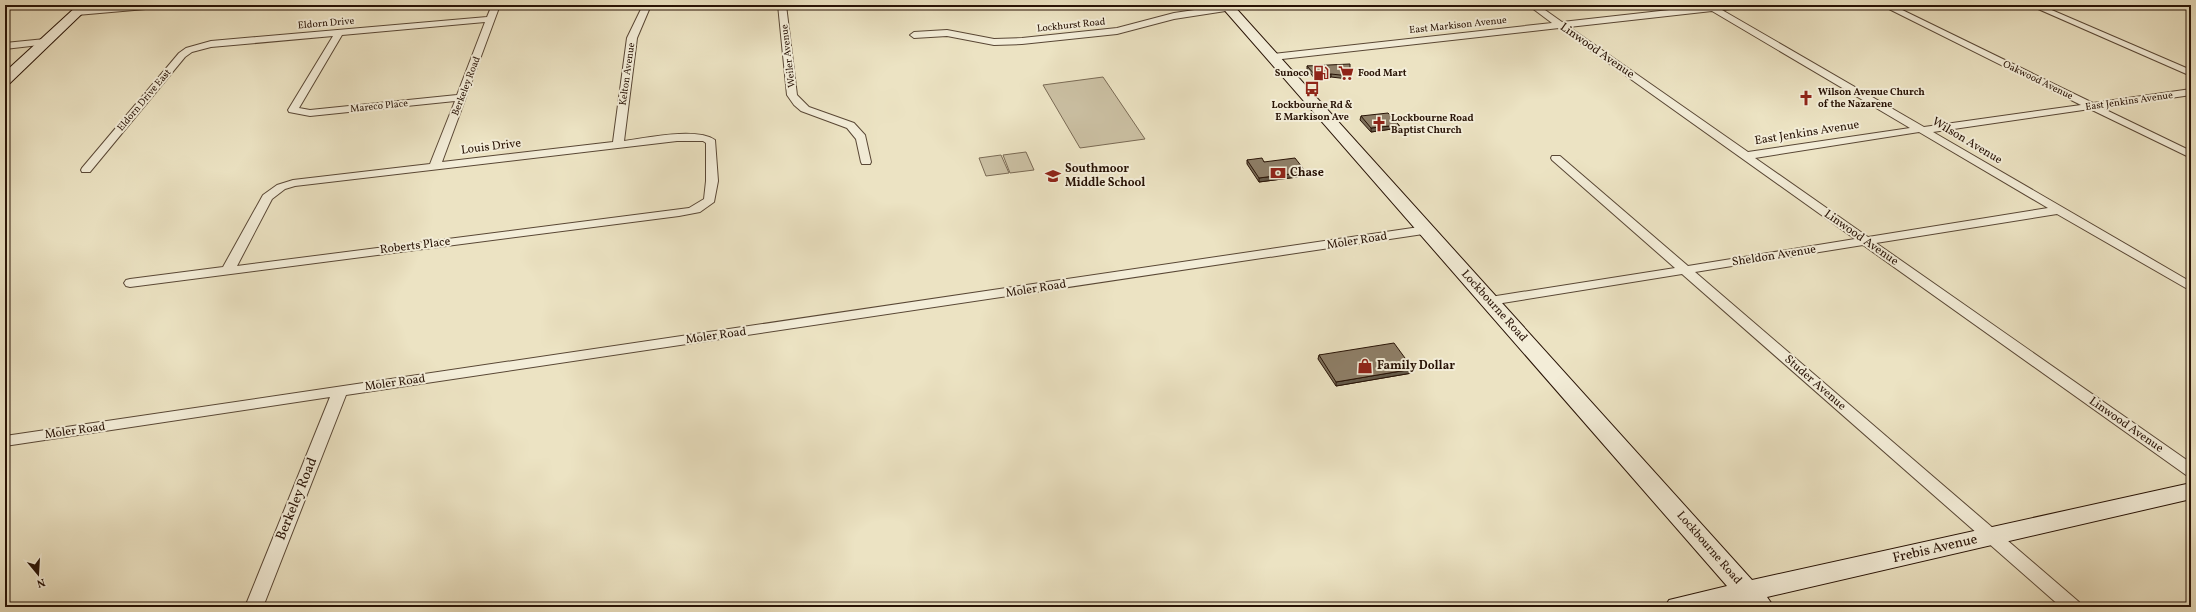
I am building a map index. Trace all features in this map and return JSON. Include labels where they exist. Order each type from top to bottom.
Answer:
[{"type":"main road","name":"Lockbourne Road","points":[[1227,6],[1754,599]]},
{"type":"main road","points":[[5,80],[81,8]]},
{"type":"main road","name":"Frebis Avenue","points":[[1678,607],[1754,599],[1991,536],[2191,491]]},
{"type":"street","points":[[81,8],[157,5]]},
{"type":"street","name":"Berkeley Road","points":[[435,166],[492,19],[496,5]]},
{"type":"street","name":"Kelton Avenue","points":[[618,145],[632,38],[647,5]]},
{"type":"street","name":"Weiler Avenue","points":[[782,5],[792,94],[796,102],[813,113],[850,125],[861,139],[866,162]]},
{"type":"street","name":"Linwood Avenue","points":[[1532,5],[2191,471]]},
{"type":"street","name":"East Markison Avenue","points":[[1273,57],[1710,7],[1741,5]]},
{"type":"street","name":"Oakwood Avenue","points":[[1885,5],[2191,155]]},
{"type":"street","points":[[2033,5],[2191,73]]},
{"type":"street","name":"Lockhurst Road","points":[[914,35],[947,33],[994,42],[1022,41],[1117,31],[1174,16],[1227,6]]},
{"type":"street","name":"Wilson Avenue","points":[[1710,7],[2191,287]]},
{"type":"street","name":"Eldorn Drive","points":[[211,44],[492,19]]},
{"type":"street","name":"Mareco Place","points":[[339,33],[293,107],[293,110],[297,112],[310,113],[462,97]]},
{"type":"street","points":[[5,46],[45,42]]},
{"type":"street","name":"Eldorn Drive East","points":[[86,170],[182,55],[194,48],[211,44]]},
{"type":"street","name":"East Jenkins Avenue","points":[[1745,156],[2191,92]]},
{"type":"street","name":"Louis Drive","points":[[228,270],[267,197],[281,187],[293,183],[693,137],[705,138],[711,142],[712,149],[712,193],[710,200],[700,208]]},
{"type":"street","name":"Studer Avenue","points":[[1556,158],[2073,607]]},
{"type":"street","name":"Roberts Place","points":[[130,283],[668,214],[700,208]]},
{"type":"street","name":"Sheldon Avenue","points":[[1490,302],[2058,210]]},
{"type":"street","name":"Moler Road","points":[[5,441],[1042,289],[1426,230]]},
{"type":"street","name":"Berkeley Road","points":[[254,607],[340,391]]},
{"type":"shaded area","points":[[1103,77],[1145,139],[1080,148],[1043,85]]},
{"type":"shaded area","points":[[1026,152],[1034,170],[1010,173],[1003,155]]},
{"type":"shaded area","points":[[1001,155],[1009,173],[986,176],[979,158]]},
{"type":"building","points":[[1350,64],[1350,69],[1353,70],[1349,72],[1349,76],[1331,74],[1316,76],[1307,66]]},
{"type":"building","name":"Lockbourne Road Baptist Church","points":[[1388,113],[1399,125],[1371,128],[1361,116]]},
{"type":"building","name":"Chase","points":[[1262,158],[1264,162],[1295,158],[1306,172],[1259,178],[1247,160]]},
{"type":"building","name":"Family Dollar","points":[[1394,343],[1413,369],[1336,382],[1319,355]]},
{"type":"place","name":"Sunoco","points":[[1321,73]]},
{"type":"place","name":"Food Mart","points":[[1346,73]]},
{"type":"place","name":"Lockbourne Rd & E Markison Ave","points":[[1312,89]]},
{"type":"place","name":"Wilson Avenue Church of the Nazarene","points":[[1806,98]]},
{"type":"place","name":"Lockbourne Road Baptist Church","points":[[1379,124]]},
{"type":"place","name":"Chase","points":[[1278,173]]},
{"type":"place","name":"Southmoor Middle School","points":[[1053,176]]},
{"type":"place","name":"Family Dollar","points":[[1365,366]]}]
